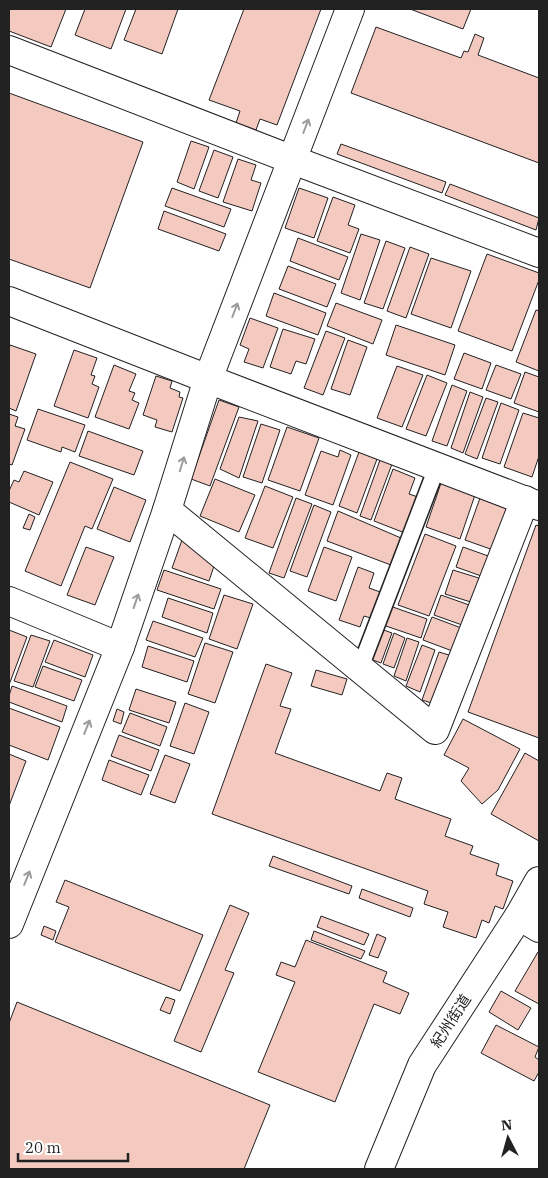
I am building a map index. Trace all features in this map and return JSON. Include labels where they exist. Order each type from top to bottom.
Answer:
[{"type":"street","points":[[9,924],[120,647],[167,510],[208,379],[350,9]]},
{"type":"street","points":[[9,50],[539,253]]},
{"type":"street","points":[[9,301],[532,503],[435,730],[167,510]]},
{"type":"street","points":[[9,601],[120,647]]},
{"type":"street","name":"紀州街道","points":[[379,1169],[422,1065],[529,922],[539,881]]},
{"type":"lane","points":[[360,668],[437,467]]},
{"type":"building","points":[[9,9],[66,9],[51,47],[9,31]]},
{"type":"building","points":[[85,9],[126,9],[111,49],[75,35]]},
{"type":"building","points":[[136,9],[178,9],[162,54],[124,40]]},
{"type":"building","points":[[244,9],[321,9],[277,125],[260,119],[256,130],[236,123],[240,111],[209,100]]},
{"type":"building","points":[[410,9],[471,9],[463,29]]},
{"type":"building","points":[[376,27],[461,58],[464,51],[468,52],[475,34],[484,38],[478,55],[539,78],[539,163],[351,93]]},
{"type":"building","points":[[9,93],[143,142],[90,288],[9,259]]},
{"type":"building","points":[[191,141],[209,147],[194,189],[177,182]]},
{"type":"building","points":[[341,144],[446,182],[442,193],[337,154]]},
{"type":"building","points":[[214,150],[233,157],[218,198],[199,191]]},
{"type":"building","points":[[238,159],[256,165],[251,180],[261,183],[252,211],[223,202]]},
{"type":"building","points":[[450,184],[539,218],[536,230],[445,195]]},
{"type":"building","points":[[172,188],[231,209],[224,227],[165,206]]},
{"type":"building","points":[[299,188],[328,198],[314,238],[285,228]]},
{"type":"building","points":[[333,197],[355,205],[348,225],[359,229],[350,253],[317,241]]},
{"type":"building","points":[[164,211],[226,234],[219,251],[158,229]]},
{"type":"building","points":[[361,234],[380,240],[360,300],[341,293]]},
{"type":"building","points":[[298,238],[348,257],[339,280],[290,261]]},
{"type":"building","points":[[386,241],[405,248],[383,309],[364,303]]},
{"type":"building","points":[[410,247],[429,254],[406,318],[387,311]]},
{"type":"building","points":[[487,254],[539,273],[539,280],[512,351],[458,331]]},
{"type":"building","points":[[431,258],[471,271],[451,328],[411,314]]},
{"type":"building","points":[[288,266],[336,284],[327,307],[279,289]]},
{"type":"building","points":[[274,293],[326,313],[318,335],[266,316]]},
{"type":"building","points":[[336,303],[382,320],[373,344],[327,326]]},
{"type":"building","points":[[536,310],[539,311],[539,371],[516,362]]},
{"type":"building","points":[[250,318],[278,328],[263,368],[244,362],[249,349],[240,345]]},
{"type":"building","points":[[396,325],[455,345],[445,375],[386,355]]},
{"type":"building","points":[[283,329],[315,339],[306,364],[296,361],[291,374],[270,367]]},
{"type":"building","points":[[326,331],[345,338],[323,395],[304,388]]},
{"type":"building","points":[[348,340],[367,347],[350,395],[331,389]]},
{"type":"building","points":[[10,345],[36,354],[16,411],[9,408]]},
{"type":"building","points":[[74,350],[97,358],[91,375],[95,376],[92,384],[99,387],[88,418],[54,406]]},
{"type":"building","points":[[464,353],[491,363],[482,389],[454,379]]},
{"type":"building","points":[[114,365],[136,374],[129,391],[135,393],[132,400],[139,403],[129,429],[95,417]]},
{"type":"building","points":[[496,365],[521,374],[511,399],[486,390]]},
{"type":"building","points":[[397,366],[423,375],[402,427],[377,418]]},
{"type":"building","points":[[525,372],[539,377],[539,412],[514,403]]},
{"type":"building","points":[[427,375],[447,383],[426,436],[406,429]]},
{"type":"building","points":[[156,376],[172,381],[170,388],[180,392],[179,397],[183,398],[172,432],[155,427],[157,420],[143,415]]},
{"type":"building","points":[[452,385],[467,391],[447,446],[432,441]]},
{"type":"building","points":[[470,392],[483,397],[463,453],[451,448]]},
{"type":"building","points":[[486,398],[498,402],[477,459],[465,454]]},
{"type":"building","points":[[219,400],[239,407],[210,486],[191,479]]},
{"type":"building","points":[[501,403],[519,410],[500,464],[482,458]]},
{"type":"building","points":[[38,409],[85,425],[75,452],[62,447],[61,452],[27,440]]},
{"type":"building","points":[[523,413],[539,418],[539,456],[532,477],[504,467]]},
{"type":"building","points":[[9,414],[18,417],[15,426],[25,429],[12,465],[9,464]]},
{"type":"building","points":[[239,417],[258,421],[239,478],[220,469]]},
{"type":"building","points":[[261,424],[280,430],[262,483],[243,477]]},
{"type":"building","points":[[287,427],[319,438],[300,491],[268,480]]},
{"type":"building","points":[[88,431],[143,451],[134,475],[79,456]]},
{"type":"building","points":[[340,450],[351,455],[333,505],[305,495],[321,451],[338,457]]},
{"type":"building","points":[[359,452],[377,459],[357,513],[339,506]]},
{"type":"building","points":[[380,460],[392,464],[371,520],[360,516]]},
{"type":"building","points":[[70,462],[113,479],[92,529],[85,526],[61,586],[25,571]]},
{"type":"building","points":[[393,469],[415,478],[409,494],[418,497],[405,533],[374,521]]},
{"type":"building","points":[[24,471],[53,482],[39,515],[9,502],[9,491],[14,480],[19,482]]},
{"type":"building","points":[[215,479],[255,495],[239,532],[200,516]]},
{"type":"building","points":[[441,483],[475,495],[460,539],[426,527]]},
{"type":"building","points":[[265,486],[293,497],[273,548],[245,538]]},
{"type":"building","points":[[114,487],[146,500],[130,542],[97,529]]},
{"type":"building","points":[[296,498],[312,504],[284,578],[269,573]]},
{"type":"building","points":[[480,498],[511,509],[496,551],[465,540]]},
{"type":"building","points":[[314,505],[331,512],[307,577],[290,571]]},
{"type":"building","points":[[338,511],[401,538],[391,565],[327,541]]},
{"type":"building","points":[[29,514],[35,517],[30,530],[23,528]]},
{"type":"building","points":[[536,525],[539,526],[539,738],[468,712]]},
{"type":"building","points":[[425,534],[456,546],[429,616],[398,605]]},
{"type":"building","points":[[182,540],[193,544],[214,566],[209,581],[172,568]]},
{"type":"building","points":[[86,547],[114,557],[95,605],[67,595]]},
{"type":"building","points":[[324,547],[352,557],[336,601],[308,591]]},
{"type":"building","points":[[463,547],[491,557],[484,577],[456,567]]},
{"type":"building","points":[[358,567],[374,573],[369,588],[383,593],[374,619],[364,616],[360,627],[339,620]]},
{"type":"building","points":[[164,570],[221,589],[214,609],[157,590]]},
{"type":"building","points":[[453,570],[482,579],[474,603],[445,594]]},
{"type":"building","points":[[224,595],[253,604],[237,649],[209,639]]},
{"type":"building","points":[[441,595],[472,606],[465,626],[434,615]]},
{"type":"building","points":[[168,598],[213,613],[207,633],[162,617]]},
{"type":"building","points":[[390,606],[427,619],[421,638],[383,625]]},
{"type":"building","points":[[432,617],[464,629],[455,652],[423,640]]},
{"type":"building","points":[[153,621],[203,638],[195,657],[146,640]]},
{"type":"building","points":[[381,629],[392,633],[381,663],[370,659]]},
{"type":"building","points":[[9,630],[27,637],[9,685]]},
{"type":"building","points":[[394,633],[405,638],[394,668],[383,664]]},
{"type":"building","points":[[31,635],[50,641],[33,687],[14,681]]},
{"type":"building","points":[[407,638],[419,642],[406,681],[394,676]]},
{"type":"building","points":[[54,640],[93,655],[85,677],[45,662]]},
{"type":"building","points":[[205,643],[233,652],[215,703],[188,694]]},
{"type":"building","points":[[422,645],[435,650],[420,692],[406,686]]},
{"type":"building","points":[[148,646],[194,661],[187,682],[142,667]]},
{"type":"building","points":[[439,652],[452,656],[435,704],[422,700]]},
{"type":"building","points":[[266,664],[292,673],[280,706],[291,709],[275,753],[380,791],[387,773],[402,778],[395,799],[451,819],[445,836],[473,846],[470,854],[499,864],[496,875],[513,881],[503,909],[495,906],[489,923],[482,920],[476,938],[443,927],[448,912],[424,904],[428,891],[212,814]]},
{"type":"building","points":[[43,666],[82,680],[74,701],[35,687]]},
{"type":"building","points":[[316,670],[347,679],[342,695],[311,686]]},
{"type":"building","points":[[12,686],[67,706],[62,722],[9,702]]},
{"type":"building","points":[[136,689],[176,702],[169,723],[129,710]]},
{"type":"building","points":[[185,703],[209,712],[194,754],[170,746]]},
{"type":"building","points":[[9,708],[60,727],[48,760],[9,745]]},
{"type":"building","points":[[117,709],[124,712],[121,724],[113,721]]},
{"type":"building","points":[[130,713],[167,727],[160,746],[122,732]]},
{"type":"building","points":[[463,719],[520,749],[498,790],[482,804],[461,781],[469,768],[444,755]]},
{"type":"building","points":[[119,735],[159,750],[151,771],[111,756]]},
{"type":"building","points":[[525,753],[539,761],[539,841],[491,814]]},
{"type":"building","points":[[9,754],[26,761],[9,806]]},
{"type":"building","points":[[165,755],[190,764],[175,803],[150,794]]},
{"type":"building","points":[[109,760],[149,775],[141,795],[102,780]]},
{"type":"building","points":[[273,856],[352,886],[349,894],[269,866]]},
{"type":"building","points":[[65,880],[203,935],[180,991],[55,942],[69,907],[56,902]]},
{"type":"building","points":[[362,889],[413,908],[410,917],[359,898]]},
{"type":"building","points":[[230,905],[249,913],[225,970],[234,973],[201,1052],[174,1041]]},
{"type":"building","points":[[321,916],[369,934],[364,945],[317,927]]},
{"type":"building","points":[[44,926],[56,931],[53,940],[41,935]]},
{"type":"building","points":[[314,931],[365,951],[361,959],[311,940]]},
{"type":"building","points":[[377,934],[386,938],[378,958],[369,955]]},
{"type":"building","points":[[306,940],[387,972],[383,982],[409,993],[400,1014],[374,1004],[335,1102],[258,1072],[295,982],[276,975],[281,962],[295,967]]},
{"type":"building","points":[[539,953],[539,1004],[515,991]]},
{"type":"building","points":[[501,991],[531,1008],[518,1030],[489,1012]]},
{"type":"building","points":[[166,997],[175,1000],[170,1014],[160,1010]]},
{"type":"building","points":[[17,1002],[270,1105],[244,1169],[9,1169],[9,1023]]},
{"type":"building","points":[[496,1025],[539,1047],[535,1057],[539,1060],[539,1072],[534,1081],[481,1053]]}]
